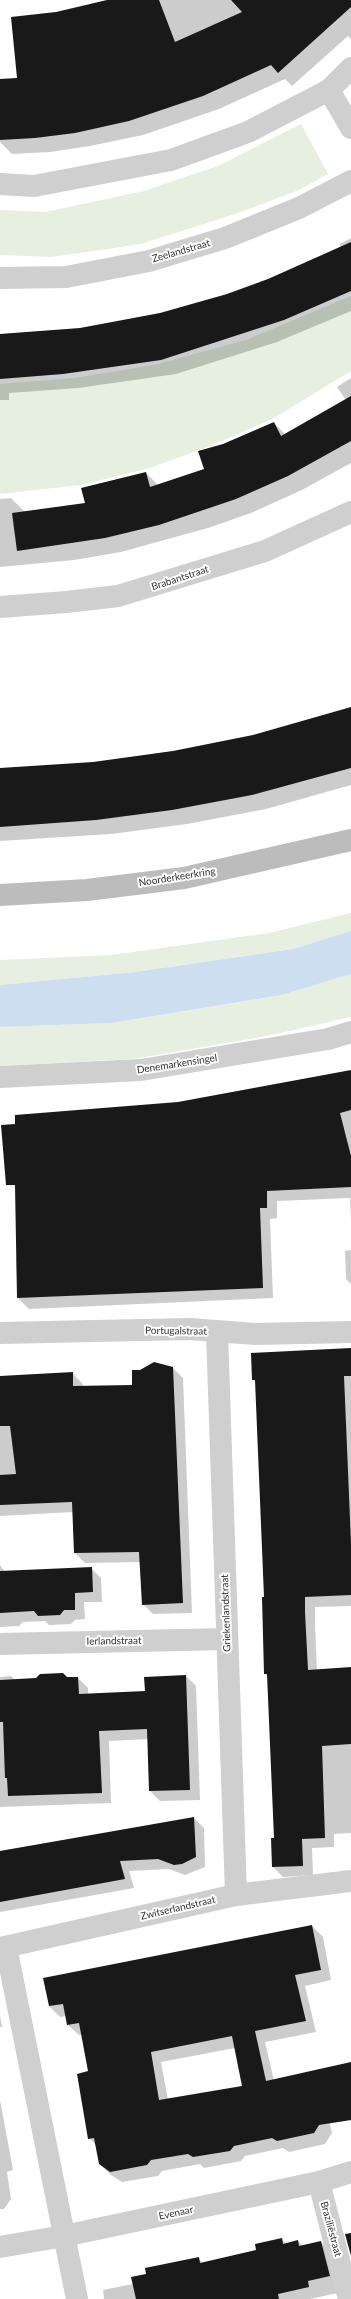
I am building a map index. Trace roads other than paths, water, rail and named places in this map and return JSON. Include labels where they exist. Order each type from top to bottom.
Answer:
[{"type":"street","points":[[0,184],[34,186],[171,160],[248,132],[329,90],[351,68]]},
{"type":"street","points":[[329,90],[351,128]]},
{"type":"street","name":"Zeelandstraat","points":[[0,278],[66,277],[149,261],[226,238],[299,208],[351,181]]},
{"type":"street","name":"Brabantstraat","points":[[0,606],[66,602],[118,596],[265,551],[351,512]]},
{"type":"street","name":"Noorderkeerkring","points":[[0,895],[87,890],[184,878],[351,840]]},
{"type":"street","name":"Denemarkensingel","points":[[0,1077],[141,1070],[328,1039],[351,1032]]},
{"type":"street","name":"Portugalstraat","points":[[0,1333],[190,1329],[255,1334],[351,1332]]},
{"type":"street","name":"Griekenlandstraat","points":[[217,1332],[236,1895]]},
{"type":"street","name":"Ierlandstraat","points":[[0,1644],[227,1638]]},
{"type":"street","name":"Zwitserlandstraat","points":[[77,2299],[3,1947],[236,1895],[351,1881]]},
{"type":"street","name":"Evenaar","points":[[0,2247],[64,2236],[318,2182],[351,2172]]},
{"type":"street","name":"Braziliëstraat","points":[[318,2182],[349,2299]]},
{"type":"water","points":[[351,931],[351,974],[282,995],[112,1023],[0,1027],[0,985],[135,972],[293,949]]}]
